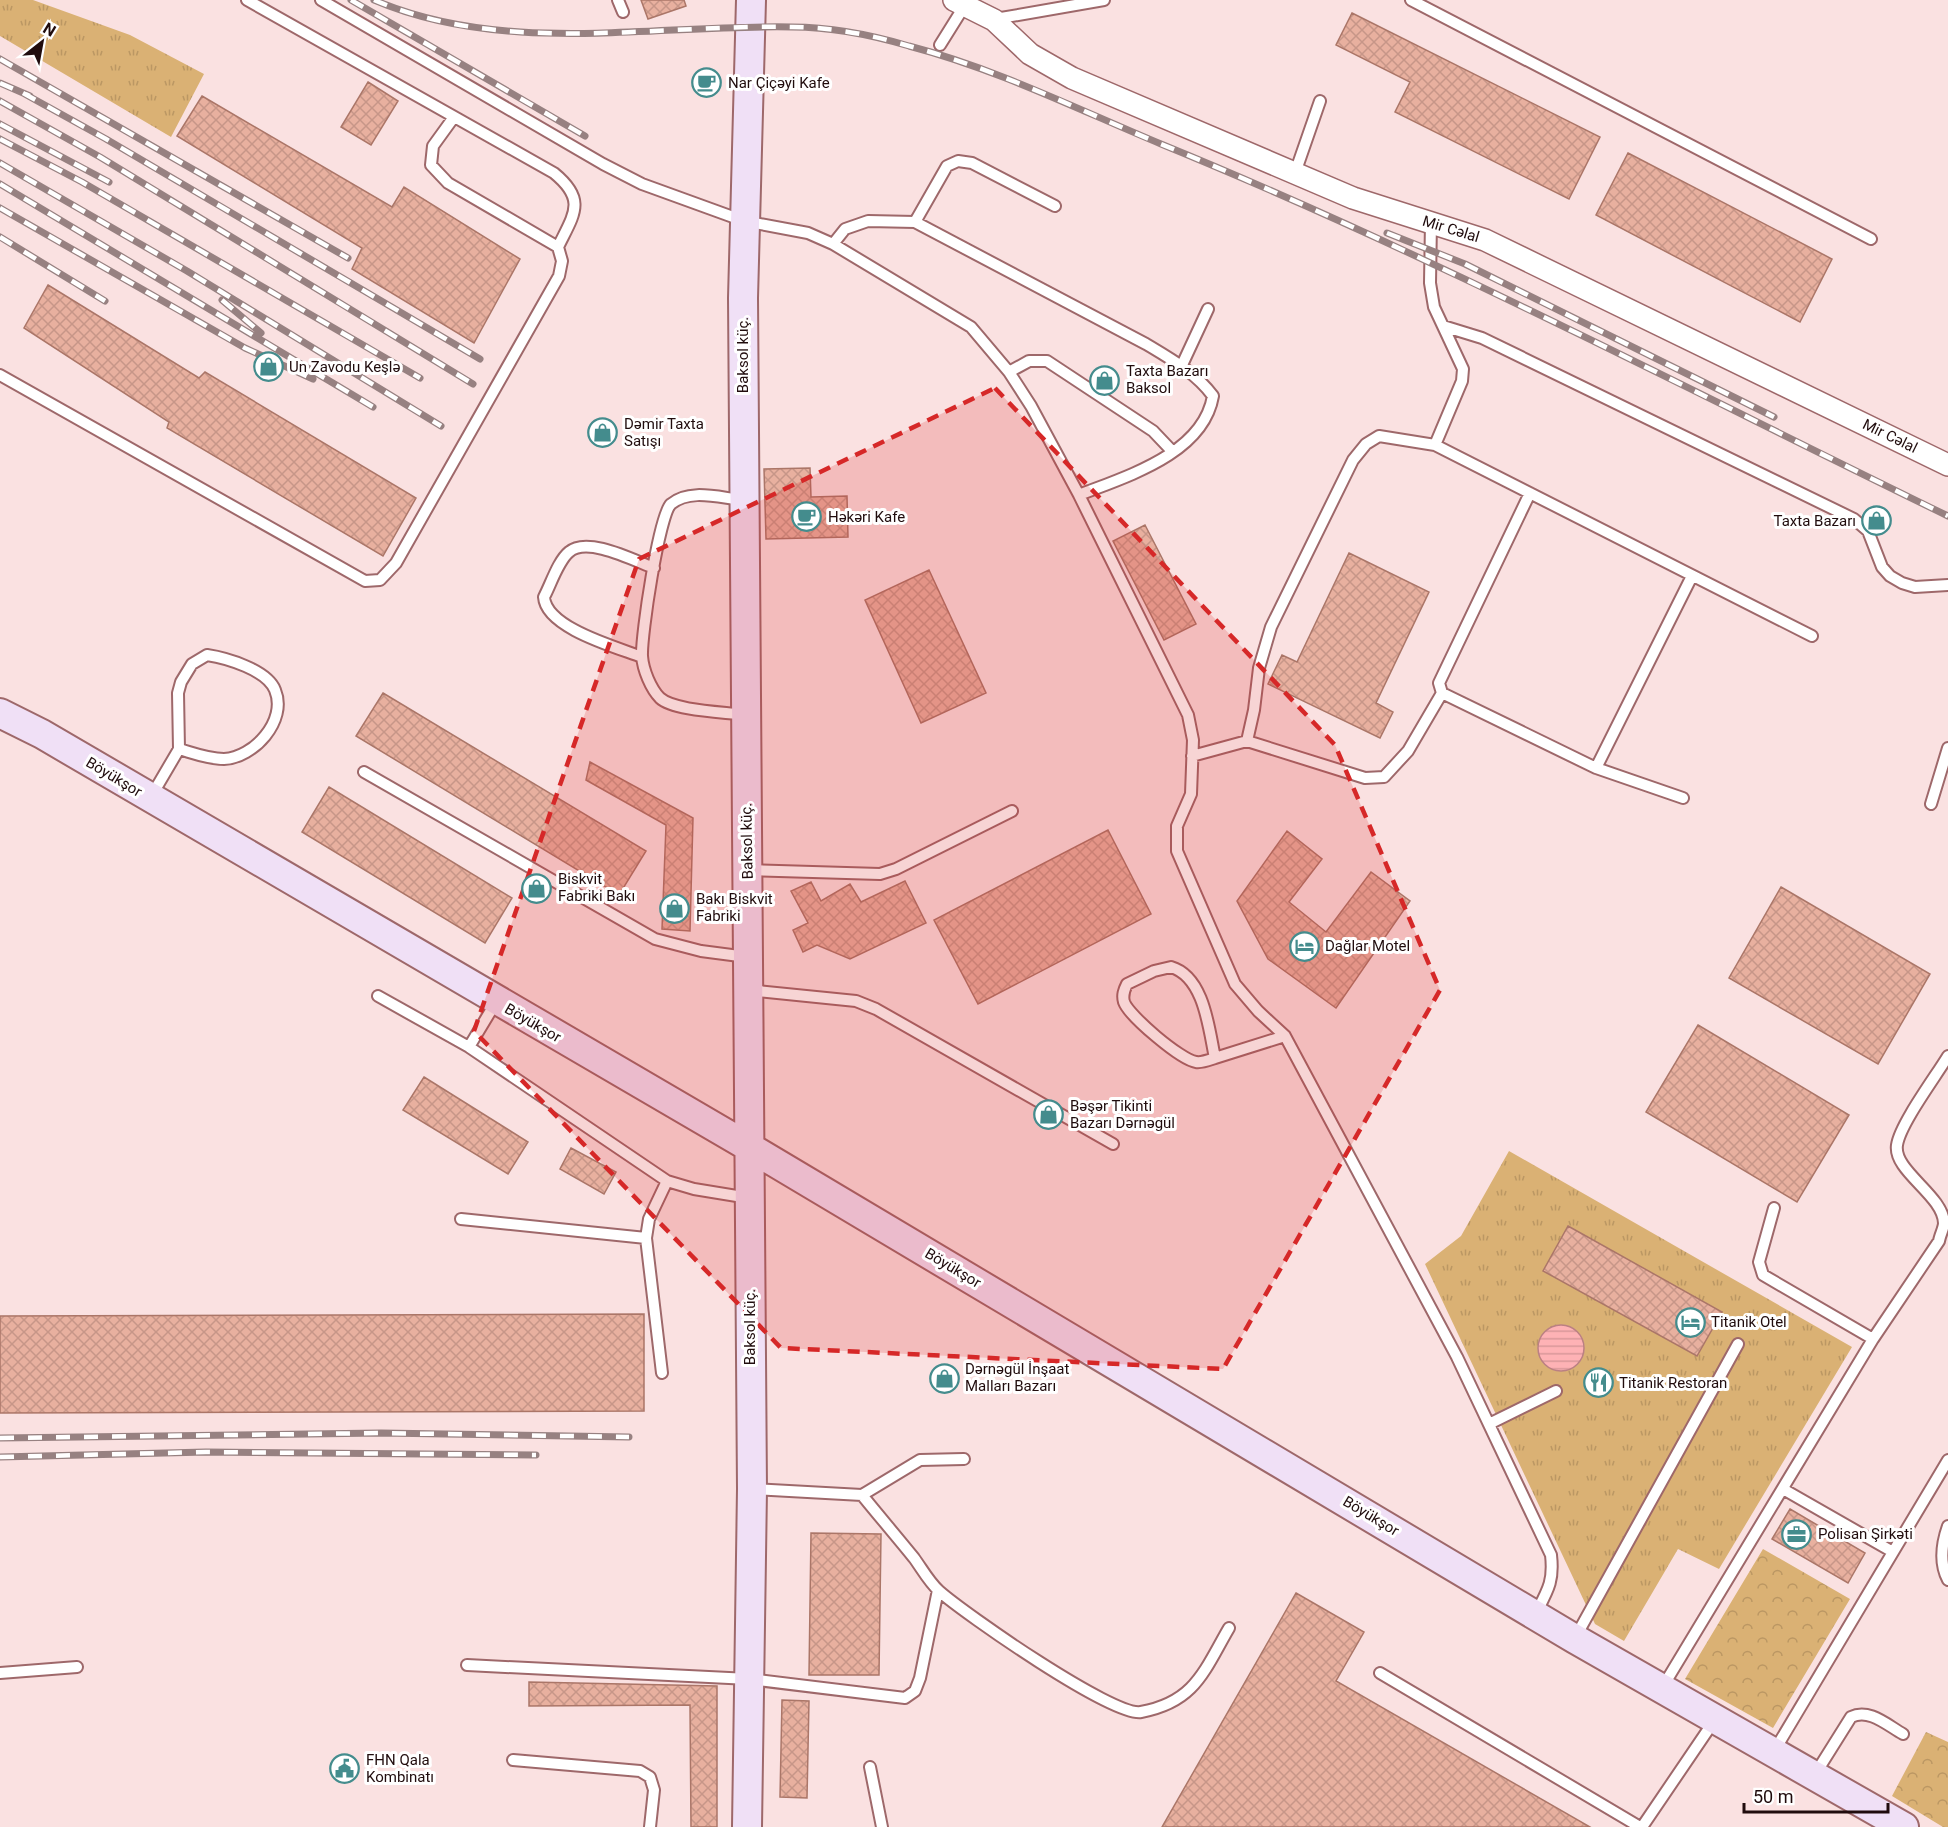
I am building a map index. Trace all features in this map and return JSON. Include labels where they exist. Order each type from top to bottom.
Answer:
[{"type":"street","name":"Baksol küç.","points":[[747,1827],[752,1489],[743,500],[744,221],[751,0]]},
{"type":"street","name":"Mir Cəlal","points":[[960,2],[994,20],[1047,66],[1385,210],[1485,240],[1948,465]]},
{"type":"street","name":"Böyükşor","points":[[0,712],[42,734],[748,1147],[1536,1615],[1814,1776],[1876,1816],[1904,1827]]},
{"type":"lane","points":[[0,375],[364,581],[380,580],[396,563],[559,276],[562,261],[558,247],[575,213],[576,205],[571,187],[554,173],[247,0]]},
{"type":"lane","points":[[321,0],[603,164],[642,184],[744,221],[808,233],[833,244],[971,327],[1009,372],[1031,406],[1079,495],[1188,715],[1193,740],[1191,794],[1178,826],[1177,851],[1205,920],[1235,984],[1258,1011],[1285,1036],[1452,1347],[1551,1555],[1553,1574],[1551,1585],[1536,1615]]},
{"type":"lane","points":[[618,0],[623,12]]},
{"type":"lane","points":[[994,20],[1104,0]]},
{"type":"lane","points":[[1411,0],[1871,239]]},
{"type":"lane","points":[[940,45],[960,2]]},
{"type":"lane","points":[[1295,173],[1320,101]]},
{"type":"lane","points":[[454,117],[433,146],[431,165],[448,183],[558,247]]},
{"type":"lane","points":[[915,222],[947,166],[958,161],[972,163],[1055,206]]},
{"type":"lane","points":[[833,244],[845,229],[868,221],[915,222],[1146,344],[1182,365],[1214,396],[1211,412],[1199,430],[1172,451],[1140,471],[1079,495]]},
{"type":"lane","points":[[1431,222],[1430,283],[1434,306],[1464,369],[1462,381],[1435,445]]},
{"type":"lane","points":[[1182,365],[1208,309]]},
{"type":"lane","points":[[1443,326],[1492,343],[1854,519],[1868,531],[1882,567],[1902,584],[1915,587],[1948,585]]},
{"type":"lane","points":[[1009,372],[1029,362],[1047,361],[1153,431],[1172,451]]},
{"type":"lane","points":[[1247,741],[1254,710],[1259,668],[1272,627],[1353,460],[1366,444],[1379,436],[1435,445],[1812,636]]},
{"type":"lane","points":[[1192,756],[1247,741],[1365,778],[1384,777],[1408,751],[1442,693],[1439,682],[1530,493]]},
{"type":"lane","points":[[743,500],[691,495],[670,505],[663,517],[642,657],[652,687],[662,700],[679,706],[746,715]]},
{"type":"lane","points":[[642,657],[573,629],[551,616],[544,604],[544,597],[567,553],[579,545],[590,545],[654,568]]},
{"type":"lane","points":[[1596,768],[1692,576]]},
{"type":"lane","points":[[150,798],[179,749],[178,693],[186,672],[199,659],[207,655],[235,661],[266,679],[275,690],[278,703],[273,721],[258,744],[241,755],[225,759],[207,758],[179,749]]},
{"type":"lane","points":[[1442,693],[1596,768],[1683,798]]},
{"type":"lane","points":[[1931,804],[1948,748]]},
{"type":"lane","points":[[364,772],[655,939],[700,951],[748,957]]},
{"type":"lane","points":[[747,870],[880,874],[896,869],[1012,811]]},
{"type":"lane","points":[[1215,1058],[1208,1015],[1186,976],[1171,967],[1133,979],[1127,984],[1123,993],[1125,1004],[1180,1057],[1197,1063],[1215,1058],[1285,1036]]},
{"type":"lane","points":[[748,990],[856,1001],[876,1008],[1113,1144]]},
{"type":"lane","points":[[378,996],[469,1047],[667,1181],[694,1189],[749,1198]]},
{"type":"lane","points":[[469,1047],[496,1001]]},
{"type":"lane","points":[[1662,1688],[1873,1339],[1939,1241],[1944,1222],[1938,1207],[1899,1158],[1896,1145],[1948,1056]]},
{"type":"lane","points":[[662,1373],[646,1238],[650,1219],[667,1181]]},
{"type":"lane","points":[[1774,1208],[1759,1262],[1763,1275],[1873,1339]]},
{"type":"lane","points":[[461,1219],[646,1238]]},
{"type":"lane","points":[[1575,1638],[1639,1518],[1738,1344]]},
{"type":"lane","points":[[1489,1424],[1557,1391]]},
{"type":"lane","points":[[752,1489],[862,1495],[920,1460],[964,1459]]},
{"type":"lane","points":[[1773,1753],[1948,1460]]},
{"type":"lane","points":[[1783,1489],[1893,1552]]},
{"type":"lane","points":[[862,1495],[938,1590],[1060,1676],[1106,1702],[1138,1713],[1183,1697],[1200,1678],[1229,1628]]},
{"type":"lane","points":[[1947,1533],[1942,1568],[1948,1580]]},
{"type":"lane","points":[[467,1665],[749,1679],[905,1698],[915,1691],[920,1678],[938,1590]]},
{"type":"lane","points":[[0,1672],[77,1667]]},
{"type":"lane","points":[[1380,1673],[1641,1827],[1715,1720]]},
{"type":"lane","points":[[1814,1776],[1851,1717],[1858,1713],[1867,1714],[1903,1734]]},
{"type":"lane","points":[[513,1760],[640,1771],[650,1777],[654,1790],[650,1827]]},
{"type":"lane","points":[[870,1767],[882,1827]]},
{"type":"highlighted area","points":[[995,388],[1335,745],[1440,990],[1223,1369],[781,1348],[474,1031],[639,559]]},
{"type":"green space","points":[[0,0],[33,0],[130,35],[204,74],[171,137],[0,36]]},
{"type":"green space","points":[[1509,1151],[1852,1347],[1719,1569],[1678,1549],[1624,1641],[1595,1624],[1425,1264],[1461,1236]]},
{"type":"green space","points":[[1763,1549],[1850,1599],[1773,1728],[1685,1679]]},
{"type":"green space","points":[[1926,1732],[1948,1742],[1948,1827],[1943,1827],[1892,1796]]},
{"type":"shaded area","points":[[1561,1325],[1577,1332],[1584,1348],[1577,1364],[1561,1371],[1545,1364],[1538,1348],[1545,1332]]},
{"type":"building","points":[[641,0],[684,0],[686,6],[648,19]]},
{"type":"building","points":[[1352,13],[1600,137],[1569,199],[1395,112],[1410,82],[1336,45]]},
{"type":"building","points":[[368,82],[398,101],[371,145],[341,127]]},
{"type":"building","points":[[202,96],[392,207],[404,187],[520,259],[474,343],[352,269],[362,248],[177,136]]},
{"type":"building","points":[[1628,153],[1832,259],[1800,322],[1596,215]]},
{"type":"building","points":[[48,285],[199,378],[205,372],[416,498],[383,556],[167,428],[169,422],[24,328]]},
{"type":"building","name":"Həkəri Kafe","points":[[810,468],[811,497],[847,496],[848,537],[766,539],[764,469]]},
{"type":"building","points":[[1145,525],[1196,624],[1164,640],[1113,541]]},
{"type":"building","points":[[1349,553],[1429,592],[1376,703],[1393,712],[1380,738],[1268,684],[1282,655],[1297,662]]},
{"type":"building","points":[[929,570],[986,693],[921,723],[865,600]]},
{"type":"building","points":[[383,693],[646,851],[619,895],[356,736]]},
{"type":"building","points":[[590,762],[693,818],[690,931],[662,929],[666,825],[586,780]]},
{"type":"building","points":[[329,787],[512,898],[485,943],[302,832]]},
{"type":"building","points":[[1108,830],[1151,914],[978,1004],[934,920]]},
{"type":"building","points":[[1287,831],[1322,859],[1289,902],[1326,932],[1371,872],[1410,901],[1336,1008],[1268,959],[1237,901]]},
{"type":"building","points":[[905,881],[926,923],[850,959],[817,945],[803,952],[793,930],[808,923],[791,891],[811,882],[821,901],[850,884],[861,902]]},
{"type":"building","points":[[1781,887],[1930,974],[1878,1064],[1729,978]]},
{"type":"building","points":[[1698,1025],[1849,1115],[1797,1202],[1646,1112]]},
{"type":"building","points":[[424,1077],[528,1142],[508,1174],[403,1110]]},
{"type":"building","points":[[571,1148],[616,1172],[604,1194],[560,1169]]},
{"type":"building","points":[[1568,1226],[1722,1312],[1697,1356],[1543,1271]]},
{"type":"building","points":[[644,1314],[644,1411],[0,1413],[0,1316]]},
{"type":"building","points":[[1790,1509],[1865,1553],[1848,1583],[1772,1539]]},
{"type":"building","points":[[811,1533],[881,1534],[879,1675],[809,1675]]},
{"type":"building","points":[[1296,1593],[1364,1632],[1336,1681],[1590,1827],[1162,1827]]},
{"type":"building","points":[[529,1682],[717,1686],[717,1827],[691,1827],[690,1705],[529,1706]]},
{"type":"building","points":[[782,1700],[809,1701],[807,1798],[780,1797]]},
{"type":"railway","points":[[351,0],[585,136]]},
{"type":"railway","points":[[374,0],[424,17],[475,27],[528,32],[581,33],[807,27],[866,35],[942,55],[1036,90],[1361,231],[1558,324],[1948,516]]},
{"type":"railway","points":[[0,59],[348,258]]},
{"type":"railway","points":[[0,83],[30,96]]},
{"type":"railway","points":[[23,93],[106,139],[480,359]]},
{"type":"railway","points":[[0,101],[100,157],[473,384]]},
{"type":"railway","points":[[0,124],[109,182]]},
{"type":"railway","points":[[0,139],[82,182],[420,378]]},
{"type":"railway","points":[[0,163],[187,271],[441,426]]},
{"type":"railway","points":[[0,184],[373,407]]},
{"type":"railway","points":[[0,208],[245,348],[313,379]]},
{"type":"railway","points":[[1387,233],[1465,264],[1774,417]]},
{"type":"railway","points":[[0,237],[105,301]]},
{"type":"railway","points":[[222,300],[261,333]]},
{"type":"railway","points":[[0,1438],[381,1433],[629,1437]]},
{"type":"railway","points":[[0,1457],[206,1452],[536,1455]]},
{"type":"place","name":"Nar Çiçəyi Kafe","points":[[707,83]]},
{"type":"place","name":"Un Zavodu Keşlə","points":[[268,367]]},
{"type":"place","name":"Taxta Bazarı Baksol","points":[[1105,380]]},
{"type":"place","name":"Dəmir Taxta Satışı","points":[[603,433]]},
{"type":"place","name":"Həkəri Kafe","points":[[807,517]]},
{"type":"place","name":"Taxta Bazarı","points":[[1877,521]]},
{"type":"place","name":"Biskvit Fabriki Bakı","points":[[537,888]]},
{"type":"place","name":"Bakı Biskvit Fabriki","points":[[675,908]]},
{"type":"place","name":"Dağlar Motel","points":[[1304,946]]},
{"type":"place","name":"Bəşər Tikinti Bazarı Dərnəgül","points":[[1049,1115]]},
{"type":"place","name":"Titanik Otel","points":[[1690,1322]]},
{"type":"place","name":"Dərnəgül İnşaat Malları Bazarı","points":[[944,1378]]},
{"type":"place","name":"Titanik Restoran","points":[[1598,1383]]},
{"type":"place","name":"Polisan Şirkəti","points":[[1797,1534]]},
{"type":"place","name":"FHN Qala Kombinatı","points":[[345,1769]]}]
